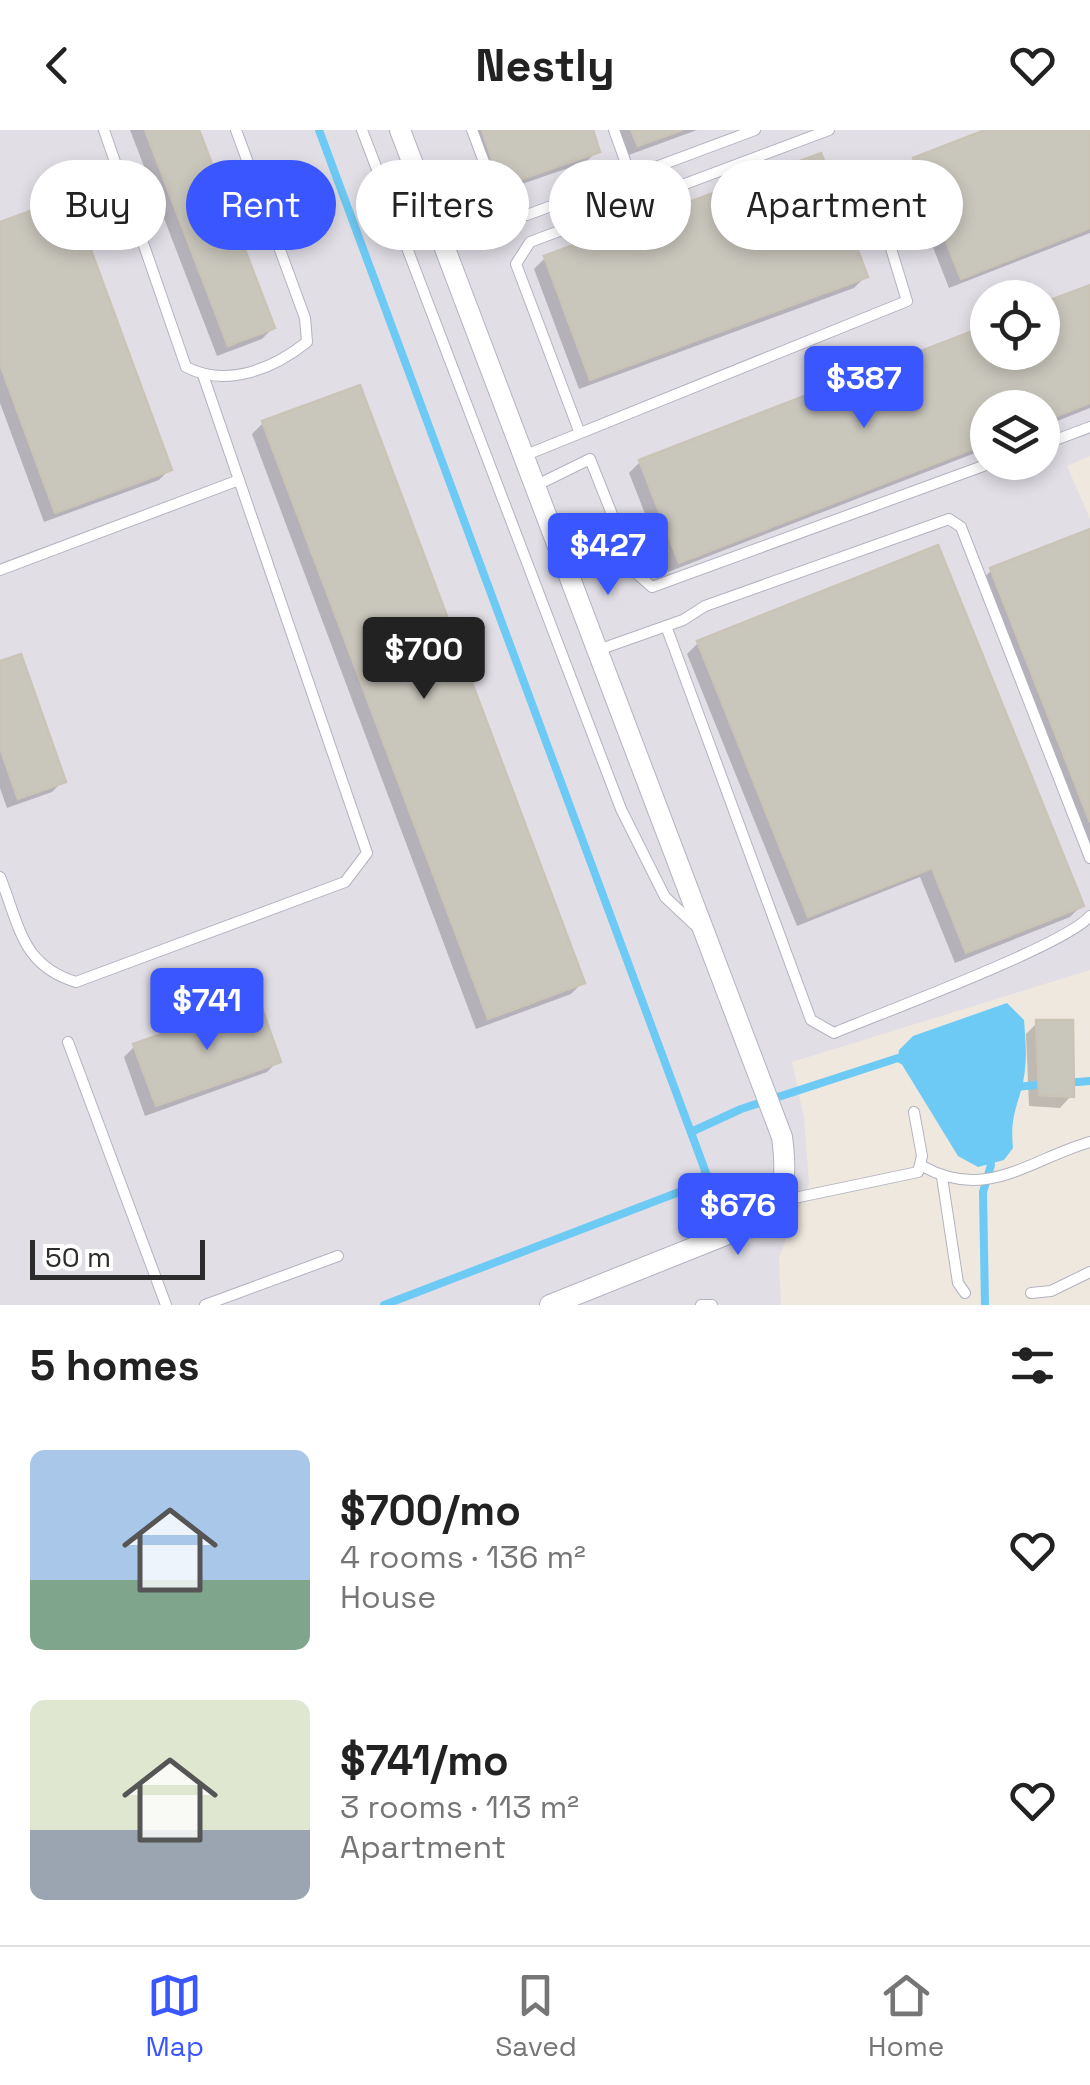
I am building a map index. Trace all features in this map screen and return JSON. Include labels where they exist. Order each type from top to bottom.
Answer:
[{"type":"street","points":[[400,130],[774,1115],[786,1168],[780,1201],[768,1218],[550,1305]]},
{"type":"lane","points":[[104,130],[186,366],[202,375],[226,380],[290,355],[308,342],[305,318],[236,130]]},
{"type":"lane","points":[[362,130],[621,809],[664,897],[701,930]]},
{"type":"lane","points":[[472,130],[496,192],[508,206],[527,215],[549,207]]},
{"type":"lane","points":[[614,130],[625,160]]},
{"type":"lane","points":[[676,160],[755,130]]},
{"type":"lane","points":[[579,431],[516,264],[520,251],[530,242],[830,130]]},
{"type":"lane","points":[[526,456],[579,431],[908,300],[892,250]]},
{"type":"lane","points":[[0,876],[33,960],[52,975],[76,982],[345,882],[367,853],[202,375]]},
{"type":"lane","points":[[1060,438],[1090,427]]},
{"type":"lane","points":[[537,484],[590,459],[636,572],[652,587],[970,471]]},
{"type":"lane","points":[[0,570],[239,480]]},
{"type":"lane","points":[[600,649],[666,626],[704,606],[948,519],[961,527],[1090,858]]},
{"type":"lane","points":[[666,626],[811,1020],[834,1033],[1082,926],[1090,916]]},
{"type":"lane","points":[[68,1042],[166,1305]]},
{"type":"lane","points":[[914,1112],[922,1166]]},
{"type":"lane","points":[[922,1166],[946,1177],[1009,1177],[1090,1142]]},
{"type":"lane","points":[[780,1201],[898,1179],[922,1166]]},
{"type":"lane","points":[[946,1177],[958,1283],[965,1292]]},
{"type":"lane","points":[[205,1305],[338,1256]]},
{"type":"lane","points":[[1031,1293],[1051,1291],[1090,1272]]},
{"type":"lane","points":[[700,1305],[712,1305]]},
{"type":"shaded area","points":[[0,130],[1090,130],[1090,456],[1067,466],[1090,519],[1090,970],[792,1062],[804,1118],[809,1184],[779,1257],[781,1305],[0,1305]]},
{"type":"water","points":[[1007,1003],[1024,1020],[1026,1044],[1026,1063],[1014,1115],[1013,1148],[1004,1160],[978,1167],[958,1156],[898,1058],[899,1050],[913,1036]]},
{"type":"building","points":[[145,130],[199,130],[211,160],[186,160],[186,237],[166,185],[166,160],[157,160]]},
{"type":"building","points":[[482,130],[593,130],[600,152],[577,160],[549,160],[549,170],[529,176],[529,160],[492,160]]},
{"type":"building","points":[[631,130],[682,130],[638,146]]},
{"type":"building","points":[[985,130],[1090,130],[1090,228],[961,279],[949,250],[963,250],[963,160],[913,158]]},
{"type":"building","points":[[821,153],[824,160],[802,160]]},
{"type":"building","points":[[711,194],[711,250],[858,250],[868,277],[590,380],[544,256],[560,250],[691,250],[691,201]]},
{"type":"building","points":[[30,211],[30,250],[91,250],[172,470],[55,513],[0,364],[0,222]]},
{"type":"building","points":[[191,250],[245,250],[275,328],[228,346]]},
{"type":"building","points":[[1090,285],[1090,403],[1060,415],[1060,390],[970,390],[970,450],[679,563],[639,460],[970,332],[970,370],[1060,370],[1060,296]]},
{"type":"building","points":[[360,385],[585,983],[488,1019],[262,421]]},
{"type":"building","points":[[1090,529],[1090,822],[990,568]]},
{"type":"building","points":[[938,545],[1084,906],[966,953],[932,868],[808,917],[697,641]]},
{"type":"building","points":[[21,654],[66,782],[18,799],[0,748],[0,661]]},
{"type":"building","points":[[259,1000],[281,1062],[156,1106],[133,1044]]},
{"type":"building","points":[[1036,1020],[1073,1020],[1074,1097],[1039,1095]]},
{"type":"waterway","points":[[319,130],[706,1173],[687,1189],[384,1305]]},
{"type":"waterway","points":[[691,1132],[741,1109],[898,1058],[906,1062]]},
{"type":"waterway","points":[[1065,1083],[1090,1081]]},
{"type":"waterway","points":[[1015,1087],[1046,1084]]},
{"type":"waterway","points":[[985,1305],[983,1192],[991,1165],[988,1156]]}]
